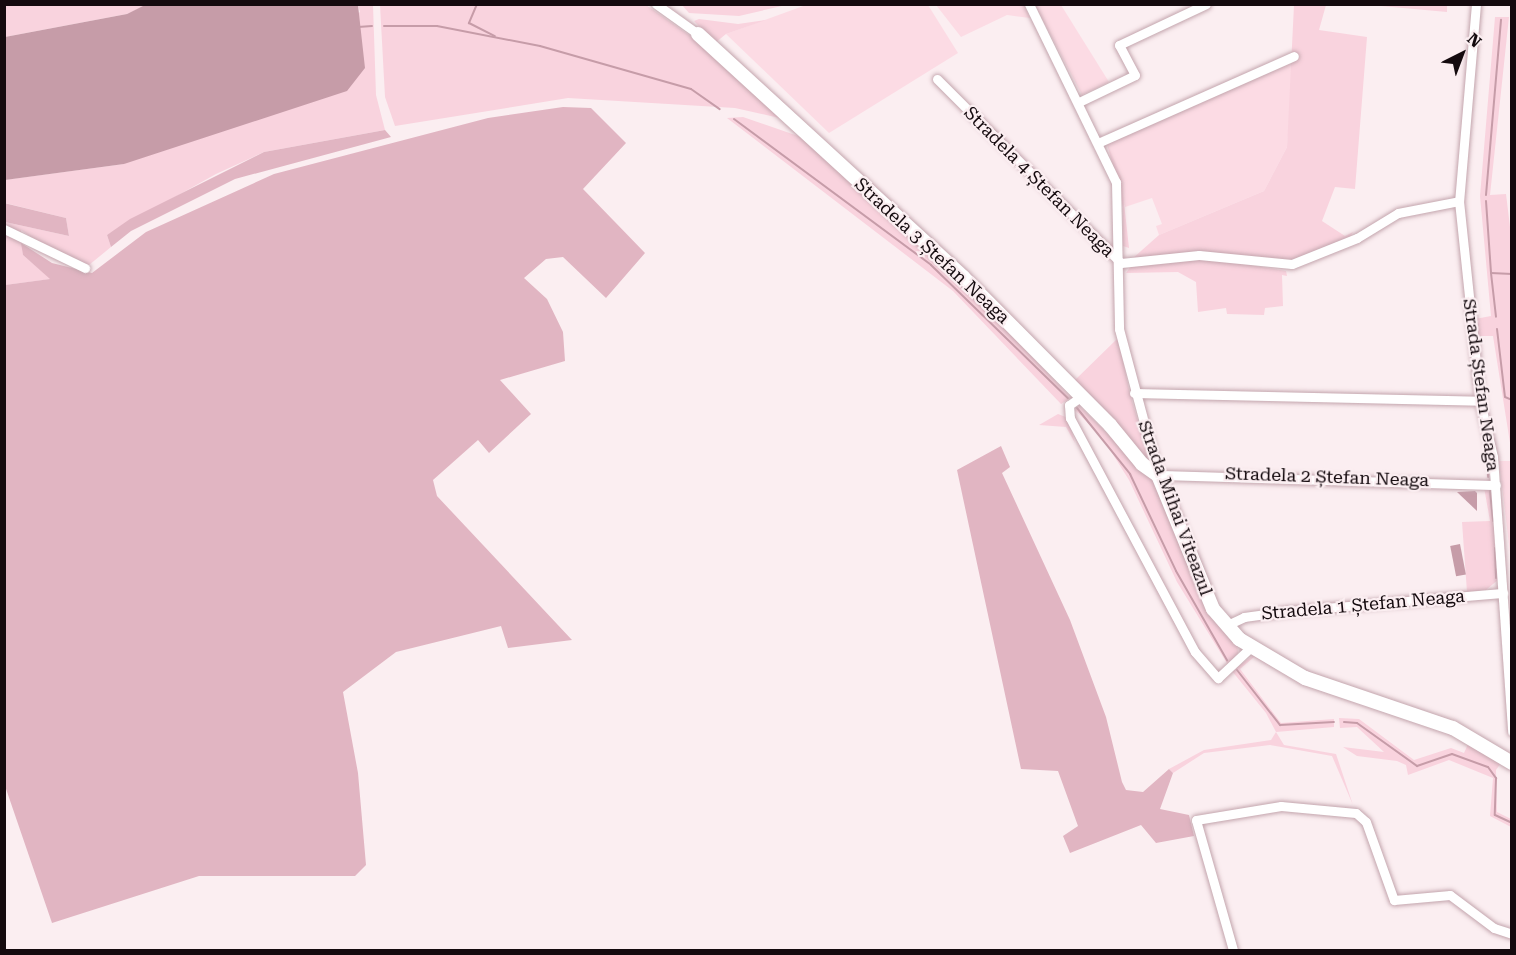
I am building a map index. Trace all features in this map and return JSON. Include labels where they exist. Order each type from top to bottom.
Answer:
[{"type":"street","points":[[656,4],[698,34]]},
{"type":"street","name":"Strada Mihai Viteazul","points":[[1029,4],[1100,142],[1117,188],[1121,264],[1119,328],[1134,393],[1158,475],[1205,592],[1225,626],[1251,647],[1338,692],[1453,728],[1512,763]]},
{"type":"street","points":[[1079,102],[1135,75],[1119,45],[1206,4]]},
{"type":"street","name":"Strada Ștefan Neaga","points":[[1476,4],[1459,201],[1480,401],[1496,485],[1512,731]]},
{"type":"street","name":"Stradela 3 Ștefan Neaga","points":[[698,34],[963,276],[1082,396],[1142,464],[1158,475]]},
{"type":"street","points":[[1100,142],[1294,56]]},
{"type":"street","name":"Stradela 4 Ștefan Neaga","points":[[937,79],[1121,264],[1199,255],[1292,264],[1358,238],[1398,213],[1459,201]]},
{"type":"street","points":[[4,229],[85,268]]},
{"type":"street","points":[[1134,393],[1480,401]]},
{"type":"street","points":[[1082,396],[1069,405],[1070,418],[1195,652],[1218,678],[1251,647]]},
{"type":"street","name":"Stradela 2 Ștefan Neaga","points":[[1158,475],[1496,485]]},
{"type":"street","name":"Stradela 1 Ștefan Neaga","points":[[1225,626],[1288,611],[1503,593]]},
{"type":"street","points":[[1233,951],[1196,820],[1281,806],[1356,813],[1366,822],[1394,900],[1450,895],[1494,928],[1512,934]]},
{"type":"shaded area","points":[[147,4],[358,5],[365,68],[347,91],[124,164],[5,180],[5,37],[127,14]]},
{"type":"shaded area","points":[[1447,4],[1447,12],[1370,5]]},
{"type":"shaded area","points":[[5,5],[147,5],[127,14],[5,37]]},
{"type":"shaded area","points":[[358,5],[373,5],[376,95],[385,130],[264,152],[216,174],[107,235],[111,247],[89,265],[58,256],[21,230],[23,255],[51,279],[5,285],[5,222],[69,236],[66,218],[5,203],[4,180],[124,164],[360,12]]},
{"type":"shaded area","points":[[380,5],[646,5],[709,49],[784,119],[735,108],[568,98],[395,126],[385,97]]},
{"type":"shaded area","points":[[682,5],[786,5],[739,16],[689,13]]},
{"type":"shaded area","points":[[806,5],[928,5],[958,53],[829,133],[726,34]]},
{"type":"shaded area","points":[[936,5],[1024,5],[1030,18],[1007,15],[961,37]]},
{"type":"shaded area","points":[[1035,5],[1061,5],[1109,82],[1082,95]]},
{"type":"shaded area","points":[[1294,5],[1326,5],[1319,30],[1367,37],[1355,189],[1335,187],[1322,221],[1345,236],[1353,232],[1350,237],[1287,262],[1225,254],[1132,259],[1159,235],[1264,191],[1287,147]]},
{"type":"shaded area","points":[[1495,17],[1509,17],[1490,195],[1506,194],[1511,235],[1511,449],[1493,336],[1477,336],[1475,319],[1491,316],[1480,196]]},
{"type":"shaded area","points":[[699,19],[738,24],[766,20],[726,34],[715,43],[694,21]]},
{"type":"shaded area","points":[[1294,62],[1287,147],[1264,191],[1159,235],[1156,226],[1162,224],[1152,198],[1125,207],[1107,143]]},
{"type":"shaded area","points":[[563,107],[591,108],[626,143],[583,189],[645,253],[606,298],[563,257],[546,259],[524,278],[547,299],[563,332],[565,361],[500,380],[531,414],[489,453],[478,440],[433,480],[437,496],[572,640],[508,648],[501,626],[396,652],[343,692],[358,773],[366,865],[355,876],[199,876],[52,923],[4,783],[5,285],[50,279],[23,255],[21,243],[52,263],[92,273],[146,232],[274,174],[488,118]]},
{"type":"shaded area","points":[[743,117],[801,137],[991,314],[1071,398],[1061,404],[953,291],[727,118]]},
{"type":"shaded area","points":[[385,130],[391,137],[235,179],[131,231],[111,247],[107,235],[130,219],[264,152]]},
{"type":"shaded area","points":[[1107,143],[1121,176],[1129,248],[1123,246],[1123,207]]},
{"type":"shaded area","points":[[4,203],[66,218],[69,236],[5,222]]},
{"type":"shaded area","points":[[1202,257],[1286,271],[1287,276],[1282,275],[1283,306],[1265,308],[1264,315],[1227,314],[1226,308],[1198,312],[1196,282],[1178,272],[1126,273],[1131,266]]},
{"type":"shaded area","points":[[1118,338],[1130,394],[1150,463],[1074,381]]},
{"type":"shaded area","points":[[1079,406],[1156,481],[1190,568],[1237,642],[1238,653],[1228,665],[1177,582],[1129,480],[1102,437],[1075,410]]},
{"type":"shaded area","points":[[1058,414],[1068,418],[1075,443],[1066,427],[1039,425]]},
{"type":"shaded area","points":[[1001,446],[1010,467],[1002,473],[1070,620],[1106,717],[1122,782],[1126,790],[1143,792],[1169,769],[1173,773],[1160,809],[1189,815],[1194,836],[1156,843],[1141,825],[1070,853],[1063,836],[1078,826],[1058,771],[1021,769],[957,470]]},
{"type":"shaded area","points":[[1499,461],[1511,461],[1511,561]]},
{"type":"shaded area","points":[[1484,487],[1491,487],[1499,579],[1486,590],[1467,592],[1462,522],[1490,521]]},
{"type":"shaded area","points":[[1475,491],[1477,493],[1477,511],[1457,492]]},
{"type":"shaded area","points":[[1460,544],[1466,574],[1456,576],[1450,546]]},
{"type":"shaded area","points":[[1255,654],[1296,679],[1254,657],[1240,669],[1281,723],[1334,719],[1334,727],[1276,732],[1266,713],[1232,671]]},
{"type":"shaded area","points":[[1339,718],[1359,719],[1414,760],[1451,748],[1464,753],[1469,742],[1501,763],[1496,770],[1497,812],[1511,819],[1511,827],[1490,816],[1493,778],[1449,760],[1408,775],[1406,765],[1397,761],[1357,756],[1343,747],[1384,752],[1357,727],[1340,728]]},
{"type":"shaded area","points":[[1276,732],[1284,745],[1336,754],[1353,805],[1332,756],[1270,745],[1204,753],[1173,773],[1169,769],[1204,750],[1271,740]]},
{"type":"waterway","points":[[477,4],[469,23],[495,36]]},
{"type":"waterway","points":[[1486,195],[1501,20]]},
{"type":"waterway","points":[[358,27],[372,26]]},
{"type":"waterway","points":[[384,26],[437,26],[540,46],[691,89],[720,109]]},
{"type":"waterway","points":[[734,119],[931,265],[1068,398]]},
{"type":"waterway","points":[[1486,201],[1491,273],[1512,274]]},
{"type":"waterway","points":[[1491,273],[1496,317]]},
{"type":"waterway","points":[[1497,329],[1505,397],[1512,400]]},
{"type":"waterway","points":[[1077,408],[1130,474],[1176,571],[1227,660]]},
{"type":"waterway","points":[[1486,452],[1488,477]]},
{"type":"waterway","points":[[1490,491],[1493,521]]},
{"type":"waterway","points":[[1495,548],[1496,578]]},
{"type":"waterway","points":[[1237,670],[1280,725],[1334,722]]},
{"type":"waterway","points":[[1344,722],[1357,723],[1417,766],[1452,754],[1488,767],[1496,778],[1495,815],[1512,823]]}]
